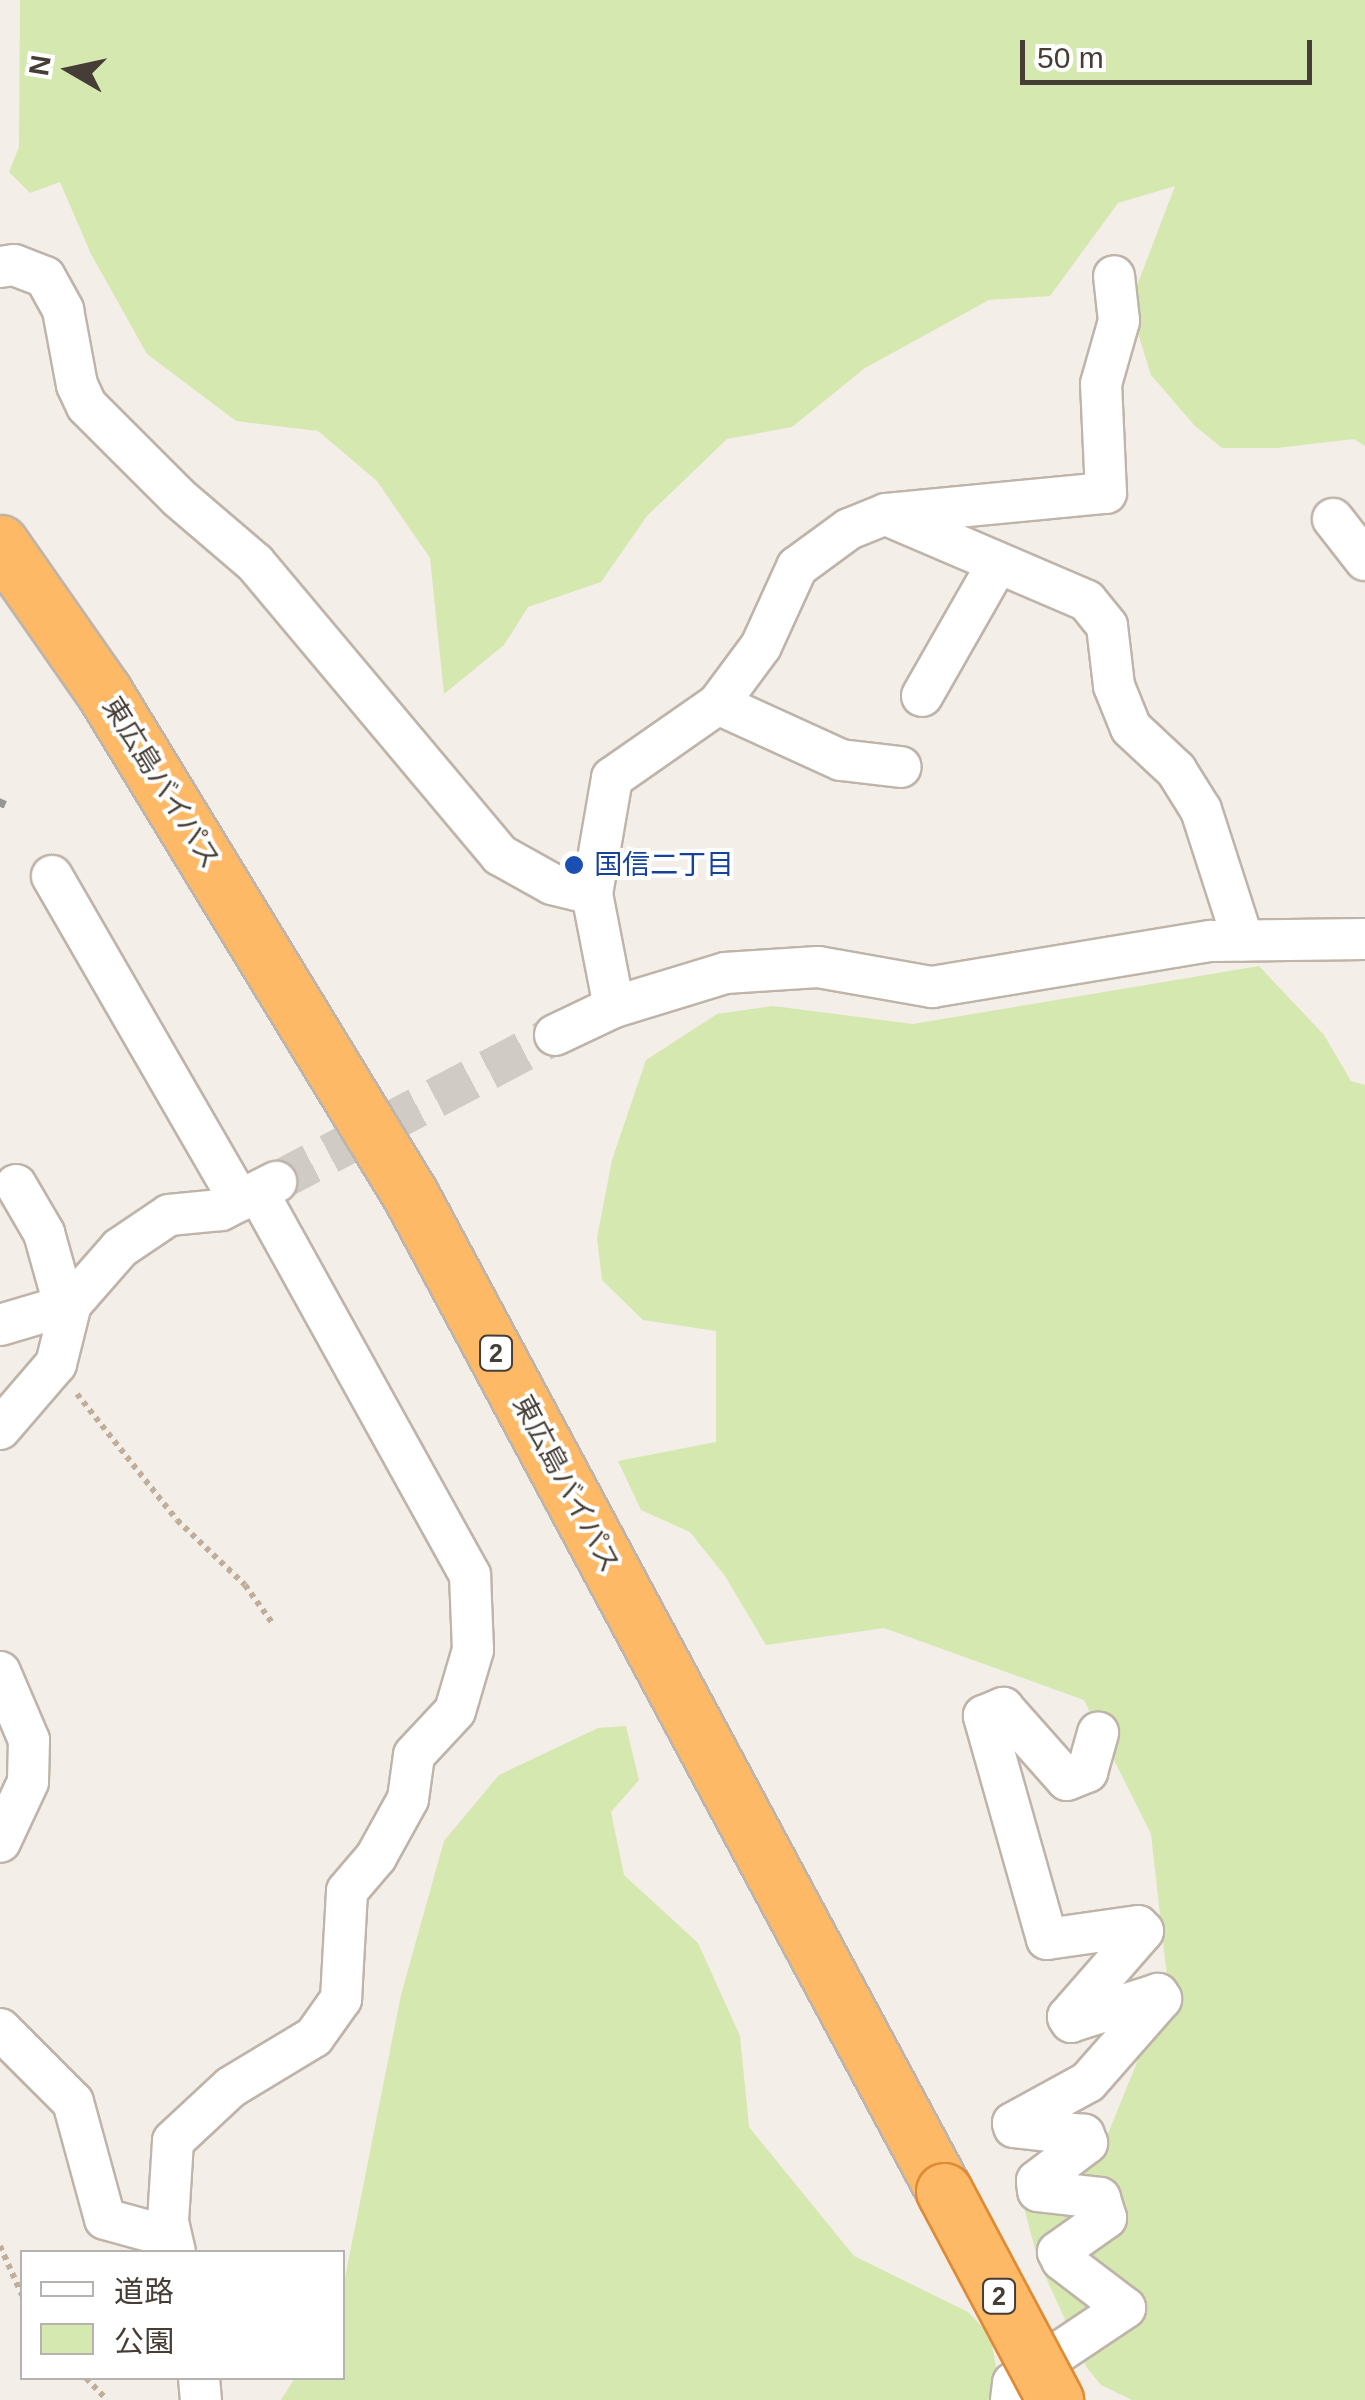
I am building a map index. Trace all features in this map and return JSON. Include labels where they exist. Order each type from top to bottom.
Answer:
[{"type":"highway","name":"東広島バイパス","points":[[0,543],[104,692],[410,1196],[1054,2400]]},
{"type":"street","points":[[0,267],[14,265],[45,277],[63,310],[77,384],[87,406],[179,498],[255,563],[500,855],[552,884],[592,894]]},
{"type":"street","points":[[614,1007],[592,894],[612,778],[718,704],[761,646],[797,568],[849,529],[886,514],[1106,494],[1101,384],[1119,321],[1114,276]]},
{"type":"street","points":[[886,514],[1086,601],[1107,626],[1114,686],[1131,728],[1176,770],[1201,810],[1243,940]]},
{"type":"street","points":[[1333,520],[1365,560]]},
{"type":"street","points":[[922,696],[998,562]]},
{"type":"street","points":[[718,704],[842,760],[901,767]]},
{"type":"street","points":[[0,2028],[74,2102],[105,2219],[173,2245],[172,2141],[231,2087],[314,2037],[341,1999],[347,1891],[376,1858],[408,1799],[414,1755],[455,1711],[473,1650],[470,1575],[258,1191],[52,876]]},
{"type":"street","points":[[555,1035],[614,1007],[725,973],[818,967],[932,987],[1211,940],[1365,939]]},
{"type":"street","points":[[0,1429],[56,1364],[67,1304],[44,1233],[16,1186]]},
{"type":"street","points":[[0,1326],[67,1304],[120,1248],[169,1215],[221,1210],[258,1191]]},
{"type":"street","points":[[0,1672],[29,1740],[28,1782],[0,1842]]},
{"type":"street","points":[[1011,2400],[1012,2383],[1125,2308],[1062,2260],[1058,2252],[1106,2218],[1100,2198],[1038,2191],[1037,2181],[1087,2143],[1084,2135],[1014,2127],[1014,2123],[1088,2082],[1161,1999],[1158,1994],[1071,2022],[1068,2017],[1144,1931],[1138,1926],[1047,1939],[984,1716],[1004,1708],[1067,1780],[1087,1772],[1098,1732]]},
{"type":"path","points":[[56,1364],[177,1520],[245,1586],[273,1624]]},
{"type":"path","points":[[0,2246],[20,2291]]},
{"type":"path","points":[[88,2380],[107,2400]]},
{"type":"green space","points":[[20,0],[1365,0],[1365,446],[1354,439],[1277,448],[1222,448],[1195,426],[1151,375],[1136,327],[1138,283],[1175,186],[1118,203],[1050,296],[989,300],[865,368],[792,427],[727,439],[647,516],[601,582],[528,607],[504,645],[444,694],[430,558],[377,481],[318,431],[236,421],[147,354],[91,254],[60,182],[30,193],[9,172],[19,147]]},
{"type":"green space","points":[[1259,966],[1324,1035],[1351,1081],[1365,1085],[1365,2400],[1132,2400],[1101,2385],[1087,2368],[1038,2260],[1023,2204],[1101,2151],[1168,1986],[1151,1834],[1084,1700],[884,1628],[766,1645],[725,1576],[690,1532],[641,1510],[618,1461],[716,1442],[716,1331],[643,1320],[602,1280],[597,1238],[612,1160],[646,1060],[717,1014],[773,1006],[913,1024]]},
{"type":"green space","points":[[626,1726],[639,1780],[611,1812],[624,1875],[698,1943],[740,2036],[749,2127],[854,2256],[968,2312],[990,2335],[999,2383],[993,2400],[281,2400],[294,2380],[345,2380],[345,2278],[401,1995],[444,1841],[499,1775],[598,1728]]},
{"type":"tunnel","points":[[276,1182],[555,1035]]},
{"type":"railway","points":[[0,807],[3,800]]},
{"type":"place","name":"国信二丁目","points":[[574,865]]}]
